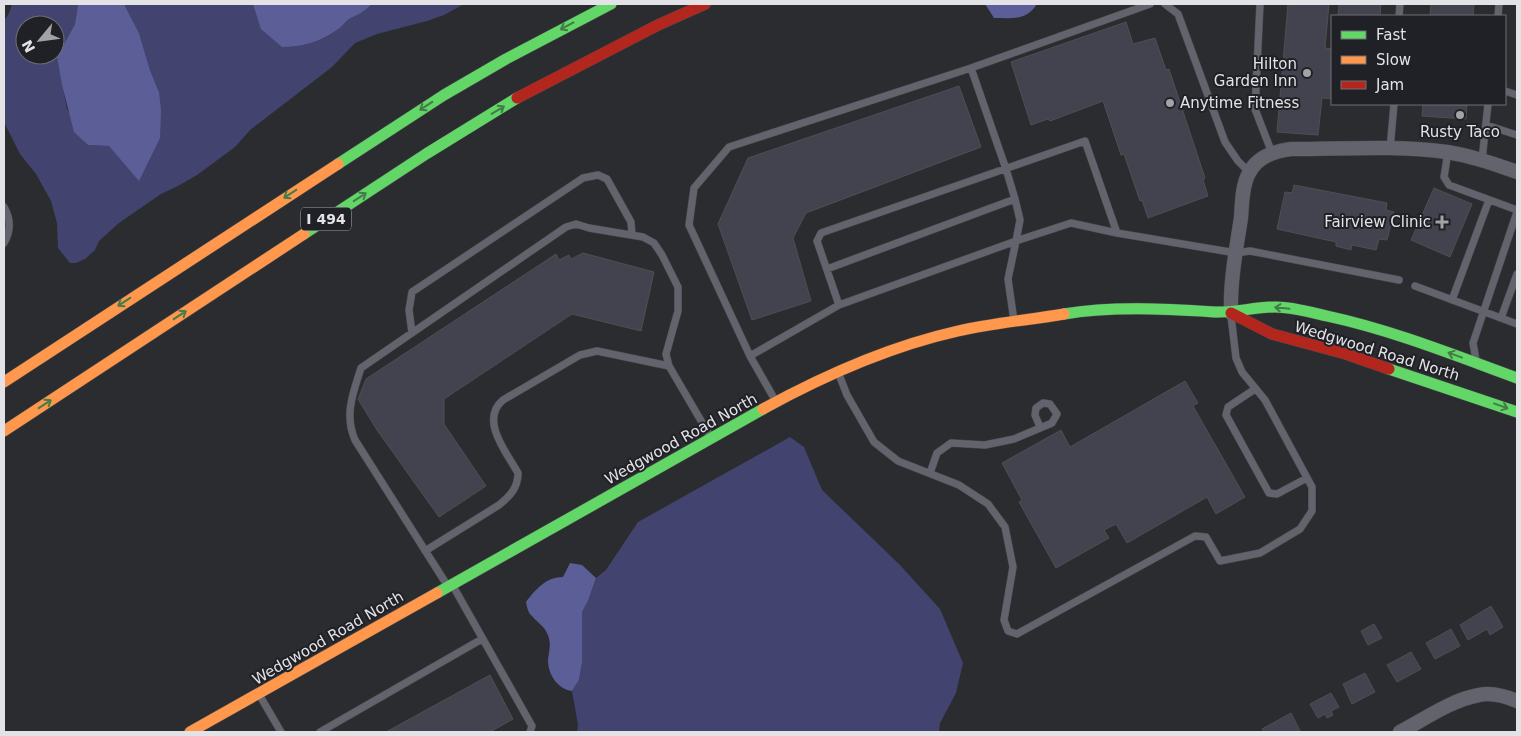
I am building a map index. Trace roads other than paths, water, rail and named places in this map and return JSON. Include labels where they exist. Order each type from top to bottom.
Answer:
[{"type":"main road","name":"I 494","points":[[4,382],[444,94],[611,4]]},
{"type":"main road","name":"I 494","points":[[4,431],[448,140],[519,97],[658,25],[705,4]]},
{"type":"main road","name":"Wedgwood Road North","points":[[190,732],[776,402],[838,371],[895,350],[958,331],[1070,313],[1114,309],[1231,313],[1275,307],[1356,322],[1407,337],[1517,378]]},
{"type":"main road","name":"Wedgwood Road North","points":[[1231,313],[1272,334],[1346,354],[1517,412]]},
{"type":"street","points":[[1231,313],[1230,291],[1244,189],[1249,172],[1272,152],[1291,149],[1415,149],[1448,152],[1482,160],[1517,172]]},
{"type":"street","points":[[1400,732],[1439,710],[1480,694],[1496,695],[1517,700]]},
{"type":"lane","points":[[776,402],[750,356],[689,225],[694,188],[729,147],[970,68],[1150,4]]},
{"type":"lane","points":[[1165,4],[1178,14],[1225,142],[1238,161],[1249,172]]},
{"type":"lane","points":[[1260,4],[1255,109],[1272,152]]},
{"type":"lane","points":[[970,68],[1006,169],[1020,220],[1008,279],[1014,321]]},
{"type":"lane","points":[[1390,149],[1391,105]]},
{"type":"lane","points":[[1482,160],[1488,105]]},
{"type":"lane","points":[[1486,125],[1517,135]]},
{"type":"lane","points":[[839,305],[816,241],[821,233],[1086,141],[1117,233]]},
{"type":"lane","points":[[1448,152],[1444,177],[1449,185],[1517,211],[1472,344],[1476,362]]},
{"type":"lane","points":[[412,333],[409,310],[412,292],[583,178],[598,175],[607,179],[631,222],[632,235]]},
{"type":"lane","points":[[827,269],[1015,199]]},
{"type":"lane","points":[[1452,300],[1489,200]]},
{"type":"lane","points":[[4,207],[10,228],[4,243]]},
{"type":"lane","points":[[530,732],[532,726],[450,585],[425,550],[355,440],[350,428],[351,400],[361,368],[566,227],[576,224],[643,237],[654,243],[678,287],[678,311],[666,354],[669,366],[712,439]]},
{"type":"lane","points":[[750,356],[839,305],[1016,241],[1071,224],[1236,253],[1250,251],[1399,280]]},
{"type":"lane","points":[[1501,318],[1517,274]]},
{"type":"lane","points":[[1415,286],[1517,324]]},
{"type":"lane","points":[[838,371],[847,394],[874,442],[898,461],[959,485],[988,504],[1005,527],[1014,567],[1004,620],[1008,631],[1017,634],[1195,536],[1206,537],[1220,561],[1260,553],[1300,529],[1312,511],[1312,487],[1265,400],[1242,372],[1236,358],[1231,313]]},
{"type":"lane","points":[[425,550],[499,505],[515,489],[518,473],[493,424],[497,405],[502,400],[580,354],[597,351],[669,366]]},
{"type":"lane","points":[[1255,388],[1228,407],[1226,415],[1269,493],[1277,494],[1307,478]]},
{"type":"lane","points":[[930,473],[937,453],[952,443],[985,445],[1014,439],[1040,428]]},
{"type":"lane","points":[[320,732],[482,639]]},
{"type":"lane","points":[[259,694],[280,732]]},
{"type":"place","name":"Hilton Garden Inn","points":[[1307,73]]},
{"type":"place","name":"Anytime Fitness","points":[[1170,103]]},
{"type":"place","name":"Rusty Taco","points":[[1460,115]]},
{"type":"place","name":"Fairview Clinic","points":[[1442,222]]}]
